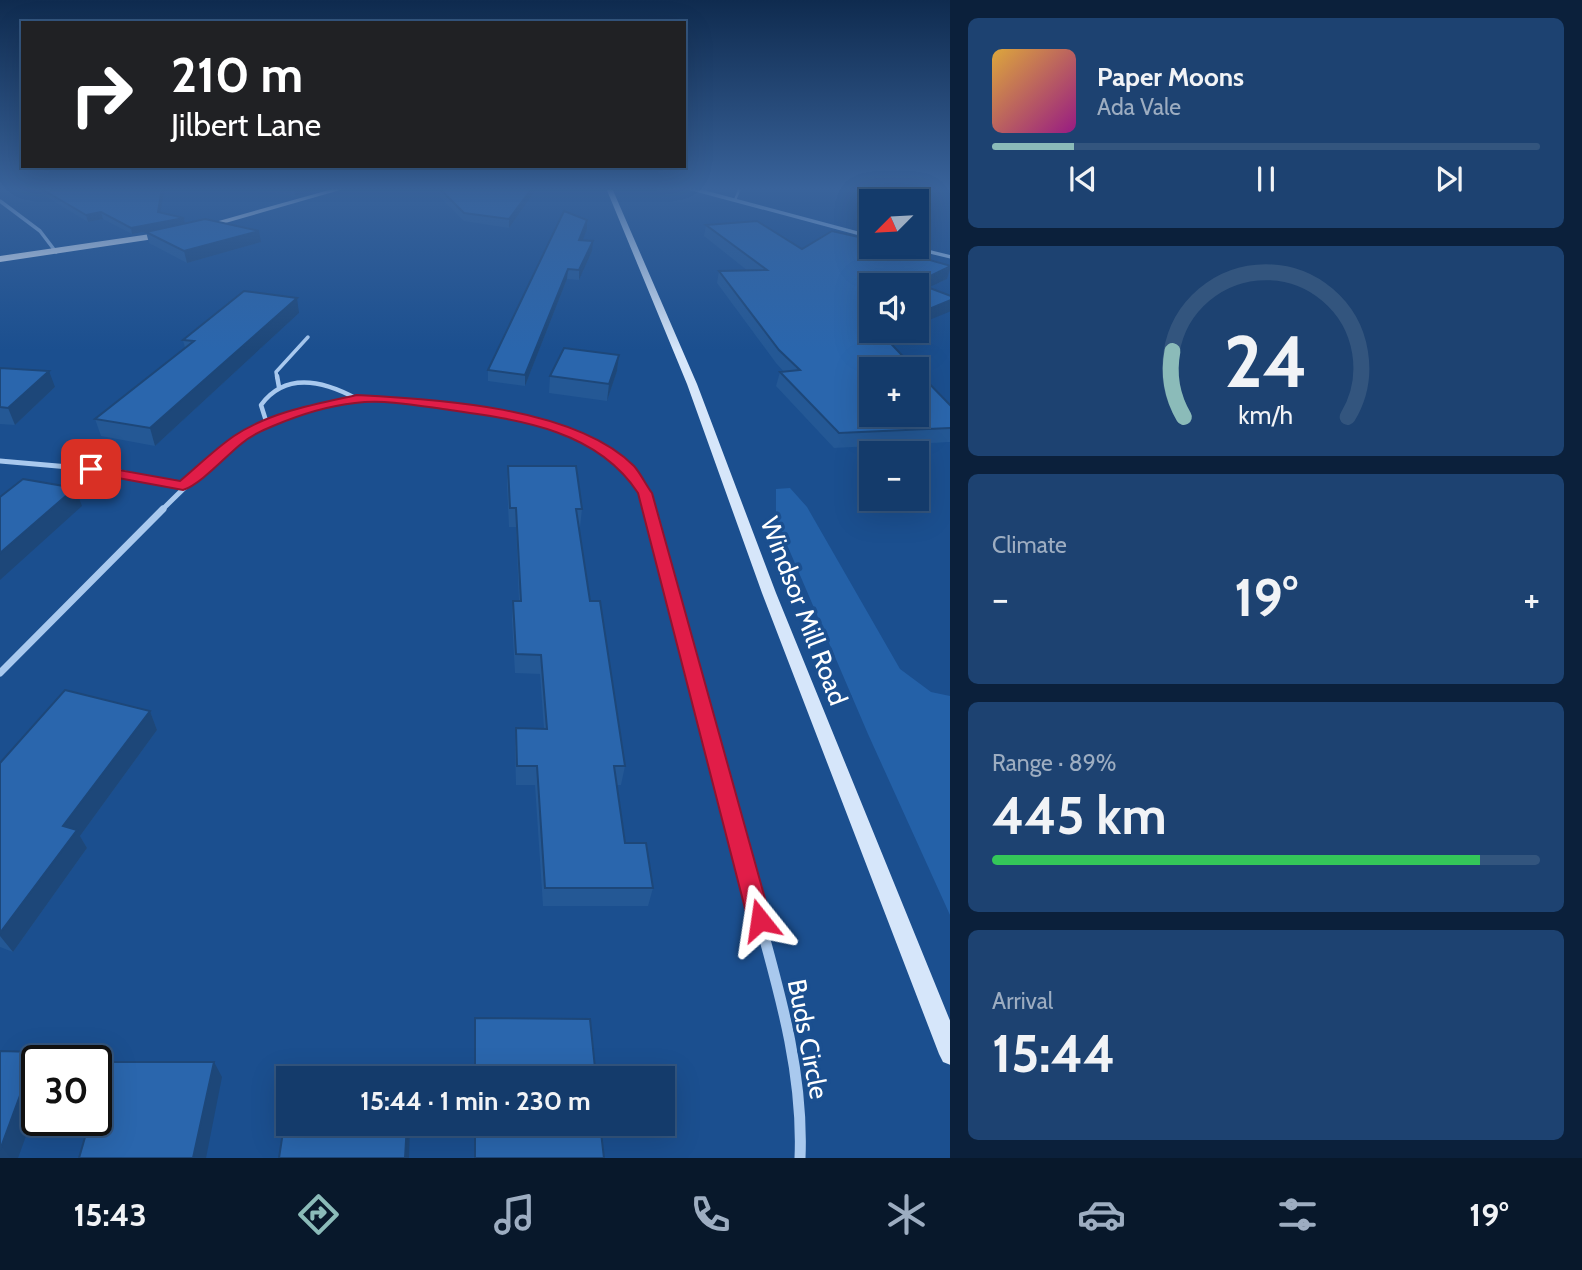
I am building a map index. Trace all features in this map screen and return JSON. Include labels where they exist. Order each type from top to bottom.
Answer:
[{"type":"main road","points":[[0,259],[117,242]]},
{"type":"main road","name":"Windsor Mill Road","points":[[632,242],[692,384],[774,606],[950,1054]]},
{"type":"street","points":[[48,242],[56,252]]},
{"type":"street","points":[[929,252],[950,257]]},
{"type":"street","name":"Buds Circle","points":[[0,673],[183,486],[239,438],[267,424],[314,408],[357,399],[416,401],[544,422],[603,450],[629,470],[645,493],[788,1027],[802,1113],[800,1158]]},
{"type":"street","points":[[0,461],[115,471],[183,486]]},
{"type":"lane","points":[[279,387],[276,372],[308,337]]},
{"type":"lane","points":[[267,424],[261,405],[266,396],[279,387],[318,381],[335,386],[357,399]]},
{"type":"shaded area","points":[[790,488],[807,507],[900,669],[931,692],[950,696],[950,915],[868,734],[776,519],[776,489]]},
{"type":"building","points":[[166,242],[218,242],[184,251]]},
{"type":"building","points":[[549,242],[592,242],[579,270],[568,269],[525,375],[488,370]]},
{"type":"building","points":[[729,242],[791,242],[802,249],[814,242],[859,242],[859,259],[926,259],[950,266],[929,277],[929,273],[859,273],[859,343],[890,343],[904,357],[859,357],[859,427],[929,427],[929,383],[950,405],[950,428],[839,433],[780,372],[800,370],[779,350],[719,271],[767,270]]},
{"type":"building","points":[[929,288],[950,296],[950,300],[929,309]]},
{"type":"building","points":[[244,291],[297,298],[150,428],[95,419],[194,341],[183,340]]},
{"type":"building","points":[[564,348],[619,355],[609,384],[550,376]]},
{"type":"building","points":[[0,368],[49,371],[8,408],[0,407]]},
{"type":"building","points":[[508,466],[576,466],[582,509],[576,509],[590,601],[600,601],[625,766],[614,766],[625,843],[646,843],[653,888],[545,888],[537,766],[517,766],[516,728],[547,729],[541,655],[516,654],[513,601],[521,601],[516,508],[510,508]]},
{"type":"building","points":[[23,479],[75,488],[0,553],[0,497]]},
{"type":"building","points":[[65,690],[150,711],[63,826],[77,830],[0,933],[0,763]]},
{"type":"building","points":[[475,1018],[590,1019],[595,1066],[475,1066]]},
{"type":"building","points":[[0,1051],[21,1052],[21,1093],[0,1150]]},
{"type":"building","points":[[112,1062],[214,1062],[193,1158],[79,1158],[85,1136],[112,1136]]},
{"type":"building","points":[[282,1136],[406,1136],[405,1158],[279,1158]]},
{"type":"building","points":[[475,1136],[601,1136],[604,1158],[475,1158]]},
{"type":"route","points":[[91,469],[115,471],[183,486],[239,438],[267,424],[323,405],[357,399],[416,401],[519,416],[544,422],[603,450],[629,470],[645,493],[760,920]]}]
